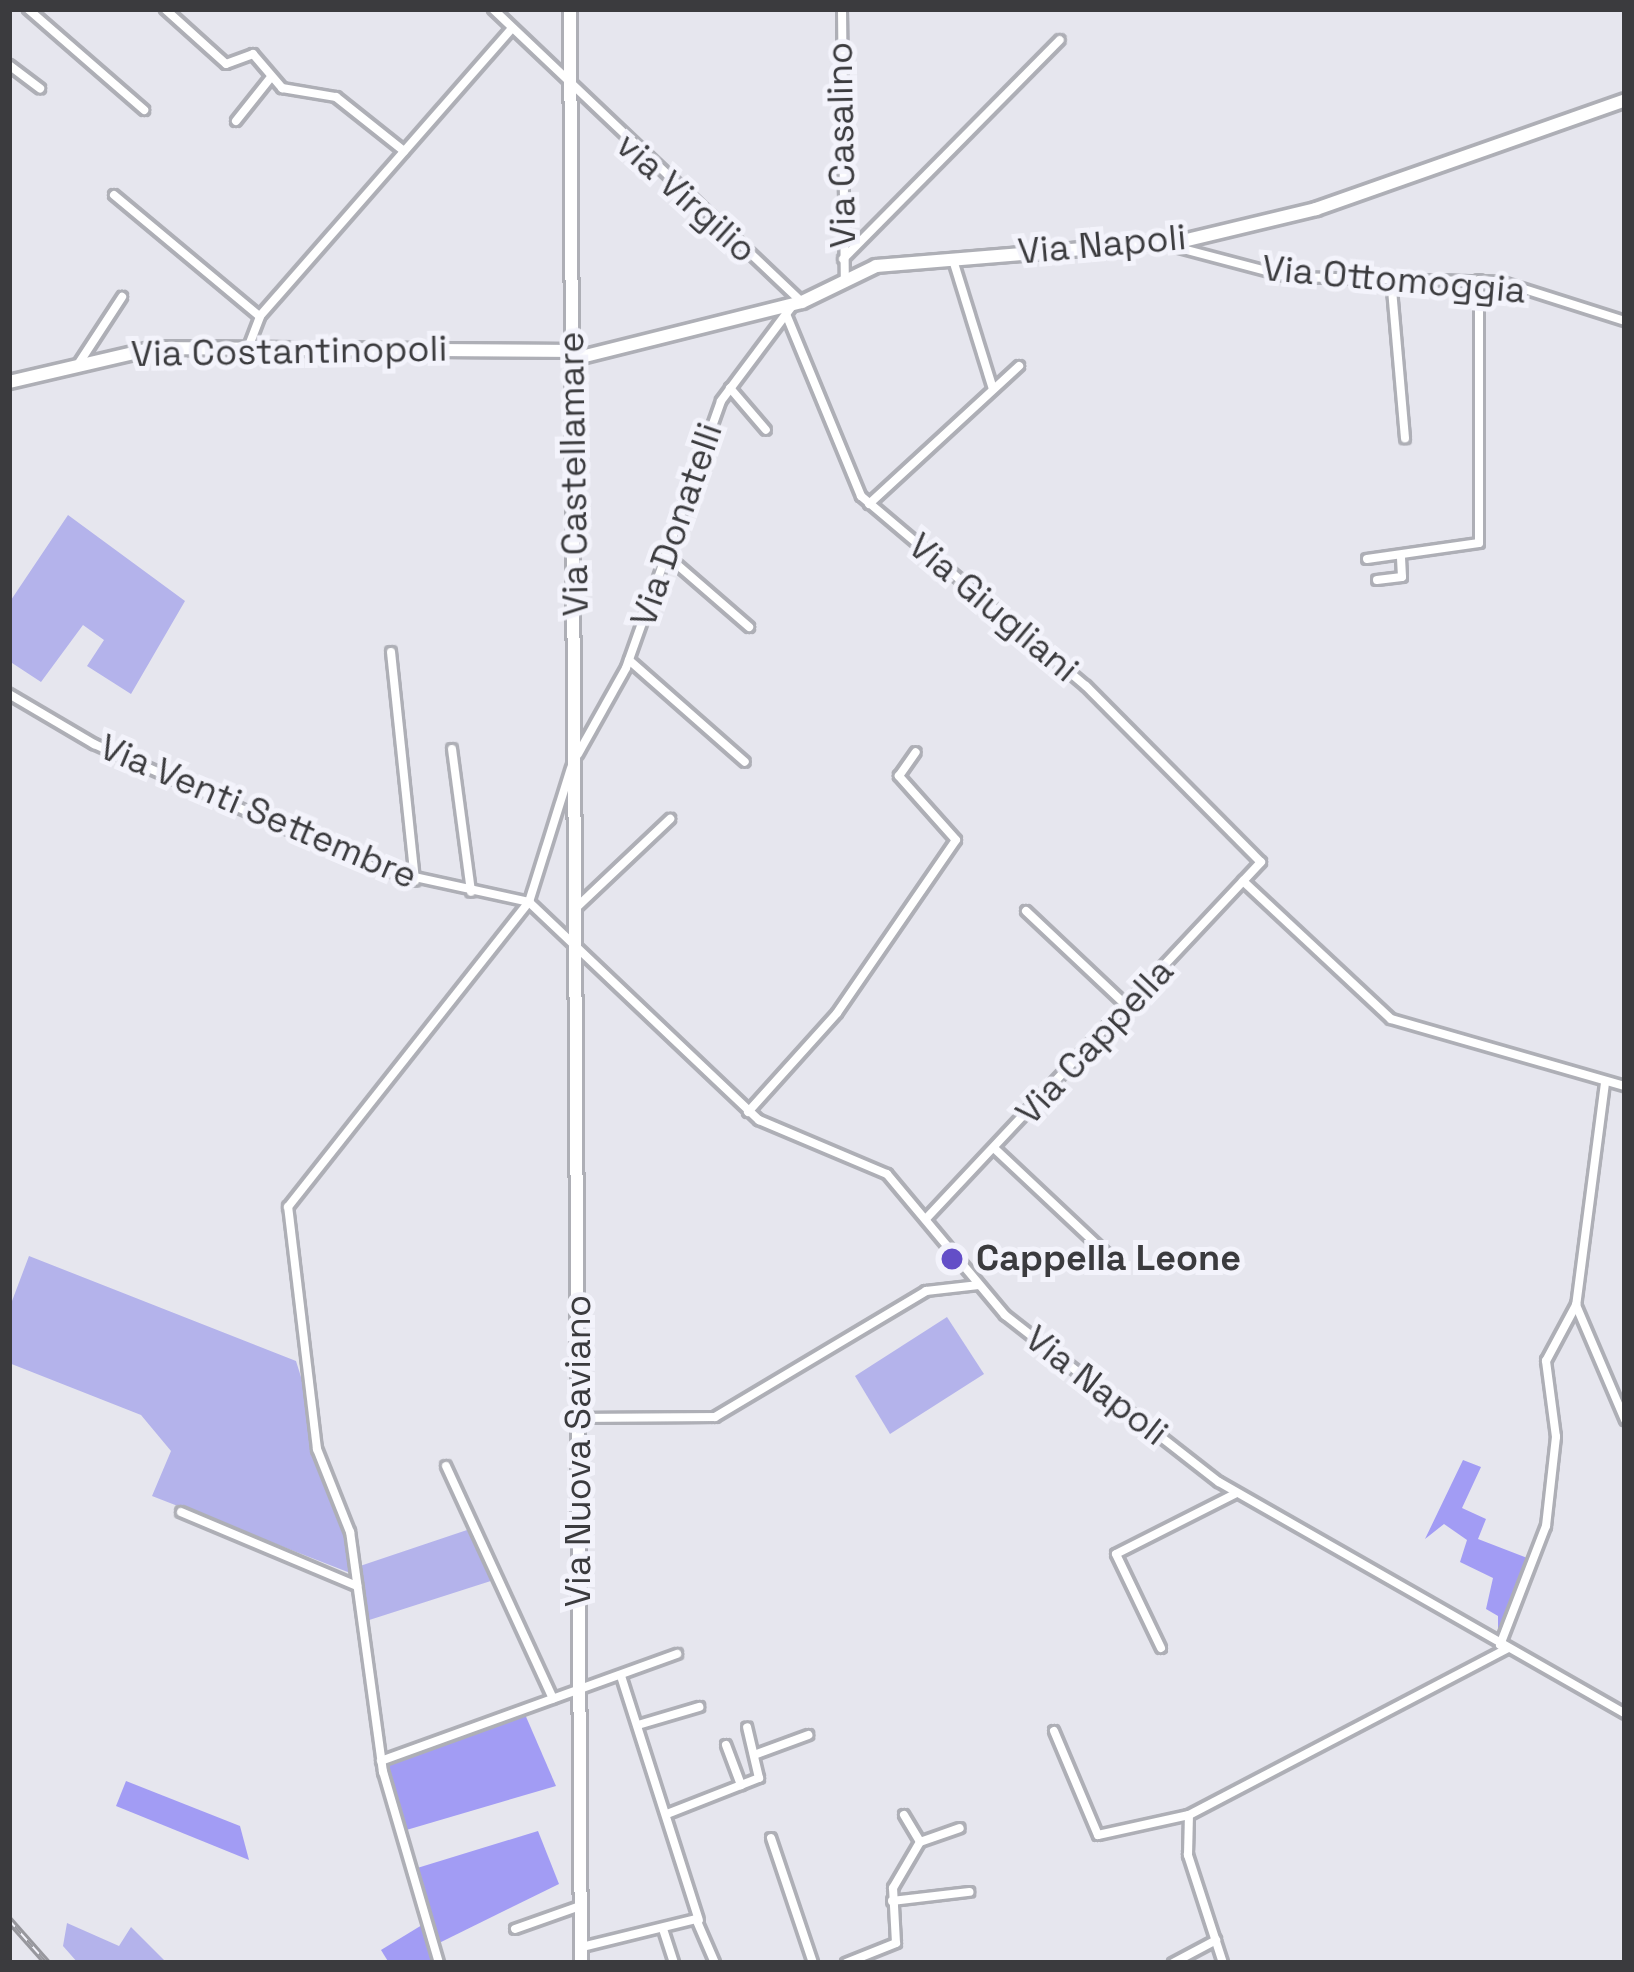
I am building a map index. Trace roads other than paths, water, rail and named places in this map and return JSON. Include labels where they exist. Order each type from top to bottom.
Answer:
[{"type":"main road","name":"Via Castellamare","points":[[570,9],[578,938]]},
{"type":"main road","name":"Via Napoli","points":[[573,355],[794,307],[845,280],[952,258],[1163,243],[1378,191],[1625,100]]},
{"type":"main road","name":"Via Costantinopoli","points":[[9,382],[79,363],[248,348],[573,355]]},
{"type":"main road","name":"Via Nuova Saviano","points":[[578,938],[580,1963]]},
{"type":"street","points":[[28,9],[145,110]]},
{"type":"street","points":[[165,9],[226,64],[253,54],[271,77],[336,97],[404,151]]},
{"type":"street","name":"via Virgilio","points":[[493,9],[570,92],[794,307]]},
{"type":"street","name":"Via Casalino","points":[[842,9],[845,280]]},
{"type":"street","points":[[248,348],[260,316],[511,29]]},
{"type":"street","points":[[843,259],[1060,40]]},
{"type":"street","points":[[9,65],[40,88]]},
{"type":"street","points":[[236,121],[271,77]]},
{"type":"street","points":[[114,195],[260,316]]},
{"type":"street","name":"Via Ottomoggia","points":[[1163,243],[1289,277],[1479,280],[1625,321]]},
{"type":"street","points":[[952,258],[993,390]]},
{"type":"street","points":[[1391,278],[1405,438]]},
{"type":"street","points":[[1367,559],[1479,543],[1479,280]]},
{"type":"street","points":[[79,363],[122,297]]},
{"type":"street","name":"Via Donatelli","points":[[529,902],[577,755],[629,660],[730,388],[794,307]]},
{"type":"street","name":"Via Giugliani","points":[[794,307],[869,504],[1086,686],[1261,862]]},
{"type":"street","points":[[869,504],[1019,366]]},
{"type":"street","points":[[730,388],[766,430]]},
{"type":"street","points":[[666,555],[749,627]]},
{"type":"street","points":[[1377,580],[1402,577],[1401,556]]},
{"type":"street","points":[[391,652],[416,881]]},
{"type":"street","points":[[629,660],[745,762]]},
{"type":"street","name":"Via Venti Settembre","points":[[9,694],[142,767],[416,881],[529,902],[578,938]]},
{"type":"street","points":[[452,749],[471,892]]},
{"type":"street","points":[[748,1112],[837,1012],[956,840],[898,776],[916,752]]},
{"type":"street","points":[[578,906],[670,819]]},
{"type":"street","name":"Via Cappella","points":[[927,1218],[1129,1009],[1261,862]]},
{"type":"street","points":[[1243,881],[1391,1019],[1625,1086]]},
{"type":"street","points":[[439,1963],[381,1761],[359,1586],[317,1448],[288,1207],[529,902]]},
{"type":"street","points":[[1026,911],[1129,1009]]},
{"type":"street","name":"Via Napoli","points":[[578,938],[748,1112],[873,1163],[927,1218],[981,1285],[1237,1493],[1625,1714]]},
{"type":"street","points":[[1054,1731],[1098,1834],[1189,1815],[1503,1647],[1546,1526],[1556,1437],[1546,1361],[1576,1305],[1605,1083]]},
{"type":"street","points":[[994,1148],[1106,1253]]},
{"type":"street","points":[[578,1418],[715,1417],[926,1291],[981,1285]]},
{"type":"street","points":[[1576,1305],[1625,1420]]},
{"type":"street","points":[[446,1466],[553,1699]]},
{"type":"street","points":[[1161,1648],[1115,1554],[1237,1493]]},
{"type":"street","points":[[181,1512],[359,1586]]},
{"type":"street","points":[[381,1761],[677,1654]]},
{"type":"street","points":[[621,1676],[715,1963]]},
{"type":"street","points":[[638,1725],[699,1707]]},
{"type":"street","points":[[667,1814],[760,1778],[746,1727]]},
{"type":"street","points":[[754,1755],[808,1736]]},
{"type":"street","points":[[726,1745],[741,1786]]},
{"type":"street","points":[[904,1815],[920,1842]]},
{"type":"street","points":[[1189,1815],[1188,1855],[1222,1963]]},
{"type":"street","points":[[846,1963],[896,1943],[892,1901],[920,1842],[960,1828]]},
{"type":"street","points":[[771,1838],[813,1963]]},
{"type":"street","points":[[892,1901],[970,1892]]},
{"type":"street","points":[[514,1930],[580,1906]]},
{"type":"street","points":[[580,1947],[699,1920]]},
{"type":"street","points":[[663,1929],[674,1963]]},
{"type":"street","points":[[1173,1963],[1216,1940]]},
{"type":"railway","points":[[9,1920],[47,1963]]},
{"type":"place","name":"Cappella Leone","points":[[952,1259]]}]
